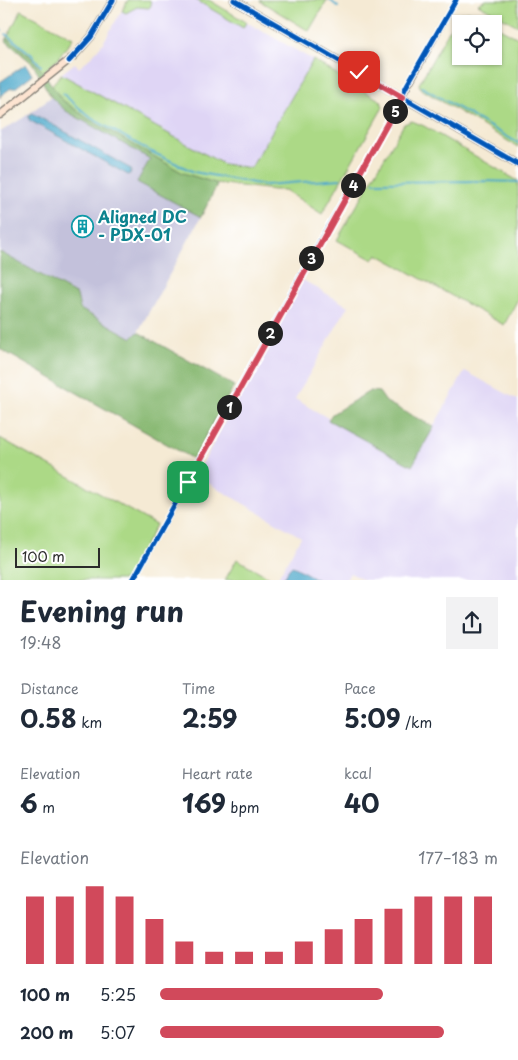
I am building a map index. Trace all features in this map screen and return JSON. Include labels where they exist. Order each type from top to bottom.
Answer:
[{"type":"main road","points":[[234,0],[518,164]]},
{"type":"street","points":[[0,115],[74,56],[91,37],[114,0]]},
{"type":"street","points":[[133,580],[456,0]]},
{"type":"shaded area","points":[[128,0],[208,0],[313,60],[251,168],[223,164],[61,74],[75,63],[79,68],[91,57],[103,43]]},
{"type":"shaded area","points":[[51,97],[66,111],[150,159],[138,182],[201,217],[138,332],[132,338],[80,309],[77,295],[0,252],[0,132]]},
{"type":"shaded area","points":[[301,279],[348,306],[295,399],[411,466],[465,371],[518,400],[518,580],[364,580],[350,573],[346,580],[283,580],[278,577],[301,537],[196,476]]},
{"type":"green space","points":[[128,0],[150,0],[151,6],[149,8],[137,7],[126,13],[122,11]]},
{"type":"green space","points":[[196,0],[209,0],[246,22],[243,28]]},
{"type":"green space","points":[[260,0],[327,0],[309,31]]},
{"type":"green space","points":[[486,0],[518,0],[518,26],[502,17],[502,15],[498,15],[478,4]]},
{"type":"green space","points":[[21,10],[73,38],[57,60],[43,72],[30,56],[7,38]]},
{"type":"green space","points":[[468,11],[475,15],[457,15]]},
{"type":"green space","points":[[452,25],[452,65],[502,65],[502,29],[518,38],[518,147],[421,89],[419,84]]},
{"type":"green space","points":[[7,38],[30,56],[61,99],[88,119],[183,173],[215,183],[217,185],[201,217],[137,182],[150,159],[66,111],[51,97],[33,64],[6,41]]},
{"type":"green space","points":[[313,60],[381,101],[383,107],[322,214],[285,190],[215,183],[183,173],[88,119],[61,99],[51,86],[61,74],[223,164],[251,168]]},
{"type":"green space","points":[[412,121],[424,126],[518,181],[518,299],[504,325],[377,254],[373,260],[337,240],[404,124]]},
{"type":"green space","points":[[0,252],[77,295],[80,309],[132,338],[138,332],[234,386],[193,459],[0,349]]},
{"type":"green space","points":[[370,391],[379,392],[386,402],[434,427],[412,466],[328,420],[332,414]]},
{"type":"green space","points":[[0,438],[156,525],[127,580],[0,580]]},
{"type":"green space","points":[[237,559],[274,580],[225,580]]},
{"type":"water","points":[[26,64],[32,75],[15,88],[11,88],[0,96],[0,82]]},
{"type":"water","points":[[32,113],[131,169],[131,173],[128,175],[29,120],[29,116]]},
{"type":"water","points":[[292,566],[318,580],[286,580],[284,578]]},
{"type":"waterway","points":[[330,0],[338,7]]},
{"type":"waterway","points":[[6,34],[31,54],[41,66]]},
{"type":"waterway","points":[[422,87],[518,143]]},
{"type":"waterway","points":[[63,94],[91,118],[152,152],[194,172],[265,185],[340,179]]},
{"type":"waterway","points":[[374,182],[518,182]]},
{"type":"cycle path","points":[[69,61],[91,37],[113,0]]},
{"type":"cycle path","points":[[234,0],[518,164]]},
{"type":"cycle path","points":[[391,118],[407,85],[456,0]]},
{"type":"cycle path","points":[[133,580],[326,230],[383,131]]},
{"type":"place","name":"Aligned DC - PDX-01","points":[[82,226]]},
{"type":"route","points":[[188,482],[326,230],[402,97],[359,72]]}]
